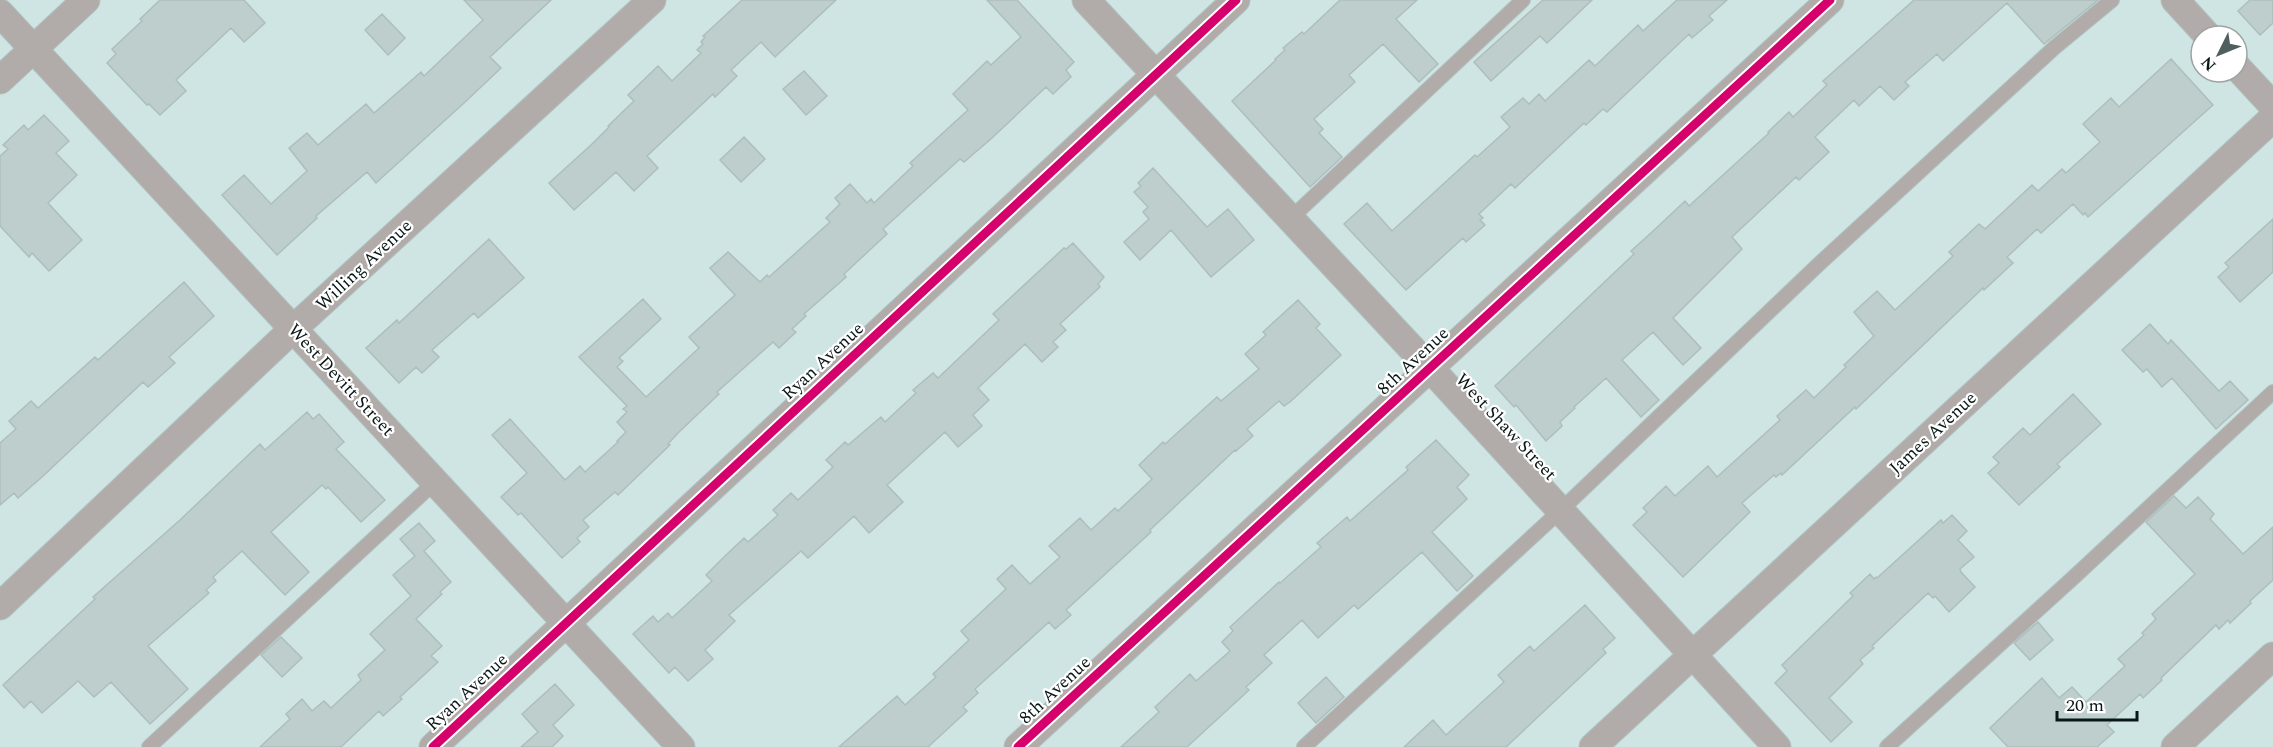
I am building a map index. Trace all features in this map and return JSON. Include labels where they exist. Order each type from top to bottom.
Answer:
[{"type":"street","points":[[0,80],[86,0]]},
{"type":"street","name":"Willing Avenue","points":[[0,606],[293,329],[652,0]]},
{"type":"street","name":"West Shaw Street","points":[[1086,0],[1430,368],[1777,747]]},
{"type":"street","name":"Ryan Avenue","points":[[433,747],[1236,0]]},
{"type":"street","name":"8th Avenue","points":[[1018,747],[1830,0]]},
{"type":"street","points":[[2175,0],[2197,24]]},
{"type":"street","name":"West Devitt Street","points":[[0,13],[681,747]]},
{"type":"street","points":[[2249,80],[2273,106]]},
{"type":"street","name":"James Avenue","points":[[1593,747],[2273,118]]},
{"type":"street","points":[[2175,747],[2273,656]]},
{"type":"lane","points":[[1290,219],[1523,0]]},
{"type":"lane","points":[[1304,747],[1561,510],[1819,264],[2055,47],[2112,0]]},
{"type":"lane","points":[[1887,747],[2273,392]]},
{"type":"lane","points":[[149,747],[435,482]]},
{"type":"building","points":[[160,0],[244,0],[265,23],[244,42],[231,28],[176,80],[186,91],[160,115],[149,104],[147,105],[107,63],[116,54],[112,49],[142,21],[140,19]]},
{"type":"building","points":[[464,0],[551,0],[490,57],[501,68],[464,103],[376,183],[367,172],[316,216],[317,218],[277,255],[222,195],[244,175],[271,204],[307,171],[289,148],[307,133],[318,145],[366,104],[374,113],[421,72],[424,76],[483,20]]},
{"type":"building","points":[[742,0],[836,0],[775,57],[761,42],[731,70],[737,76],[715,97],[713,94],[647,156],[658,168],[634,191],[616,172],[574,210],[549,183],[591,145],[634,101],[628,95],[658,66],[672,81],[701,53],[697,50],[703,44],[701,42],[705,37],[703,36]]},
{"type":"building","points":[[987,0],[1017,0],[1074,62],[1066,70],[1071,77],[1053,94],[1046,87],[992,138],[964,162],[960,159],[883,229],[887,234],[844,274],[846,277],[804,314],[806,316],[792,329],[796,332],[779,348],[773,342],[717,392],[719,394],[678,433],[668,444],[670,445],[618,495],[615,492],[583,520],[589,527],[577,538],[580,542],[562,558],[521,513],[518,515],[501,497],[527,473],[492,435],[510,419],[565,480],[580,466],[585,472],[626,432],[617,422],[627,412],[623,409],[627,406],[579,357],[643,299],[661,319],[619,358],[623,361],[617,367],[646,397],[699,348],[689,337],[735,295],[710,268],[728,252],[760,282],[767,275],[769,277],[830,222],[826,218],[840,204],[835,198],[850,184],[867,203],[871,199],[874,203],[913,166],[910,163],[968,110],[953,94],[987,61],[991,65],[1021,37]]},
{"type":"building","points":[[1340,0],[1417,0],[1396,19],[1438,64],[1419,82],[1383,44],[1349,75],[1355,82],[1314,119],[1323,129],[1319,133],[1342,157],[1310,187],[1232,101],[1276,60],[1285,50],[1283,48],[1302,32],[1304,34]]},
{"type":"building","points":[[1543,0],[1592,0],[1547,43],[1540,36],[1491,81],[1474,62]]},
{"type":"building","points":[[1677,0],[1727,0],[1709,16],[1713,20],[1692,38],[1689,34],[1607,112],[1603,109],[1586,125],[1584,123],[1515,188],[1511,184],[1479,214],[1483,218],[1480,220],[1485,225],[1466,242],[1463,238],[1406,290],[1344,224],[1367,203],[1392,231],[1475,155],[1477,157],[1510,127],[1501,117],[1523,98],[1529,104],[1539,94],[1545,101],[1589,60],[1595,66],[1638,25],[1643,31]]},
{"type":"building","points":[[1914,0],[2098,0],[2044,44],[2007,3],[1943,61],[1937,54],[1905,82],[1909,86],[1894,100],[1880,86],[1859,106],[1854,100],[1815,137],[1829,152],[1799,180],[1796,177],[1732,237],[1742,249],[1673,318],[1701,348],[1683,365],[1653,332],[1622,360],[1659,400],[1641,417],[1606,378],[1574,407],[1560,422],[1562,426],[1546,441],[1516,405],[1514,407],[1495,386],[1634,254],[1631,251],[1685,201],[1689,206],[1789,112],[1793,117],[1827,85],[1823,81]]},
{"type":"building","points":[[2250,0],[2273,0],[2273,23],[2260,35],[2238,11]]},
{"type":"building","points":[[382,14],[405,38],[388,55],[365,30]]},
{"type":"building","points":[[2171,59],[2189,79],[2189,84],[2194,84],[2213,105],[2088,217],[2073,204],[2041,233],[2037,229],[2007,257],[2013,263],[1984,290],[1983,288],[1856,409],[1855,407],[1782,475],[1781,473],[1776,477],[1774,475],[1742,503],[1750,512],[1683,577],[1633,525],[1647,512],[1643,508],[1666,486],[1675,496],[1708,466],[1717,477],[1780,420],[1777,416],[1806,390],[1814,398],[1874,336],[1854,312],[1877,291],[1895,310],[1953,256],[1949,252],[1979,224],[1985,229],[2032,185],[2038,191],[2062,169],[2066,173],[2100,142],[2083,124],[2111,98],[2119,107]]},
{"type":"building","points":[[804,71],[827,96],[806,115],[783,89]]},
{"type":"building","points":[[44,115],[69,141],[56,153],[77,175],[48,203],[82,240],[49,271],[32,253],[29,257],[0,226],[0,156],[8,149],[3,145],[24,125],[28,130]]},
{"type":"building","points":[[744,137],[765,159],[741,182],[720,160]]},
{"type":"building","points":[[1153,168],[1207,227],[1228,209],[1254,240],[1211,277],[1171,230],[1140,260],[1124,242],[1149,219],[1143,212],[1148,207],[1134,192],[1141,186],[1138,183]]},
{"type":"building","points":[[2273,219],[2273,272],[2240,302],[2218,277],[2229,267],[2225,263]]},
{"type":"building","points":[[489,239],[524,278],[478,318],[474,313],[432,350],[439,357],[422,373],[416,367],[399,383],[366,348],[397,320],[399,323]]},
{"type":"building","points":[[1073,243],[1104,277],[1098,284],[1100,287],[1060,324],[1066,330],[1053,342],[1058,347],[1042,362],[1025,344],[978,388],[989,400],[973,415],[982,426],[958,447],[945,432],[887,485],[903,502],[869,533],[854,516],[808,558],[801,551],[729,615],[735,621],[705,650],[713,659],[688,681],[675,667],[669,673],[633,634],[653,616],[658,622],[668,613],[672,618],[712,581],[706,575],[725,556],[744,538],[748,542],[778,515],[773,510],[791,493],[798,500],[833,467],[826,460],[845,442],[848,445],[881,417],[885,422],[916,393],[913,390],[933,373],[938,378],[999,320],[993,314],[1064,248],[1066,249]]},
{"type":"building","points":[[184,282],[214,316],[169,357],[175,363],[148,387],[143,382],[18,498],[14,493],[0,505],[0,443],[16,429],[9,421],[31,401],[38,408],[95,357],[98,360]]},
{"type":"building","points":[[1298,300],[1320,324],[1316,328],[1341,355],[1290,402],[1284,406],[1279,401],[1247,429],[1253,436],[1235,450],[1066,610],[1071,615],[1055,629],[1049,622],[975,689],[978,693],[963,707],[967,711],[928,747],[839,747],[897,696],[905,705],[936,677],[933,674],[969,640],[961,631],[1006,589],[997,579],[1012,565],[1030,584],[1060,557],[1049,546],[1080,518],[1091,530],[1115,508],[1118,511],[1152,479],[1139,465],[1217,397],[1221,401],[1259,369],[1245,354],[1266,335],[1263,332]]},
{"type":"building","points":[[2150,324],[2168,344],[2171,340],[2219,391],[2230,381],[2248,400],[2216,429],[2172,378],[2162,387],[2147,369],[2143,372],[2122,350]]},
{"type":"building","points":[[2073,394],[2101,424],[2057,464],[2060,467],[2019,505],[1988,473],[1999,463],[1993,457],[2023,428],[2030,435]]},
{"type":"building","points":[[307,412],[313,419],[319,414],[344,442],[336,449],[385,500],[361,522],[328,487],[326,489],[322,485],[271,532],[309,572],[285,595],[242,551],[213,577],[216,581],[206,590],[209,593],[148,646],[188,689],[150,724],[111,682],[94,697],[78,681],[42,713],[31,701],[24,708],[3,685],[95,599],[93,597],[180,520],[260,444],[265,450]]},
{"type":"building","points":[[1436,440],[1469,475],[1457,487],[1467,499],[1432,532],[1473,576],[1457,591],[1422,552],[1358,609],[1354,605],[1318,638],[1302,620],[1264,655],[1272,663],[1246,687],[1249,690],[1187,747],[1121,747],[1159,712],[1155,707],[1190,674],[1196,681],[1230,651],[1222,642],[1233,631],[1230,627],[1321,547],[1317,543],[1347,517],[1350,521],[1408,470],[1406,467]]},
{"type":"building","points":[[2174,496],[2186,508],[2198,497],[2214,514],[2210,519],[2243,554],[2273,527],[2273,580],[2230,623],[2228,620],[2219,629],[2216,625],[2143,698],[2140,694],[2107,725],[2114,732],[2097,747],[2008,747],[1990,728],[2042,678],[2059,698],[2072,687],[2086,702],[2125,666],[2118,659],[2144,635],[2142,633],[2156,619],[2152,614],[2195,574],[2146,522]]},
{"type":"building","points":[[1952,515],[1967,531],[1958,540],[1974,557],[1960,569],[1975,587],[1949,612],[1935,596],[1933,598],[1928,593],[1872,646],[1874,648],[1860,660],[1863,664],[1829,698],[1852,722],[1831,742],[1775,683],[1787,671],[1782,665],[1853,596],[1850,593],[1870,574],[1874,579],[1877,578],[1941,520],[1943,523]]},
{"type":"building","points":[[419,523],[435,541],[424,551],[451,582],[416,619],[442,646],[431,656],[438,662],[383,716],[379,711],[341,747],[260,747],[290,719],[286,714],[302,699],[312,711],[324,701],[331,708],[361,680],[358,675],[385,650],[370,634],[411,596],[393,575],[415,556],[400,539]]},
{"type":"building","points":[[1585,605],[1615,638],[1603,649],[1606,653],[1506,747],[1404,747],[1433,720],[1446,735],[1504,682],[1498,675],[1530,646],[1534,651]]},
{"type":"building","points":[[2038,622],[2053,640],[2030,660],[2014,643]]},
{"type":"building","points":[[281,637],[302,658],[282,677],[261,655]]},
{"type":"building","points":[[1326,677],[1344,697],[1316,723],[1298,703]]},
{"type":"building","points":[[555,684],[574,705],[553,725],[563,736],[552,747],[521,747],[538,732],[522,714]]},
{"type":"cycle path","points":[[433,747],[1236,0]]},
{"type":"cycle path","points":[[1018,747],[1830,0]]}]
